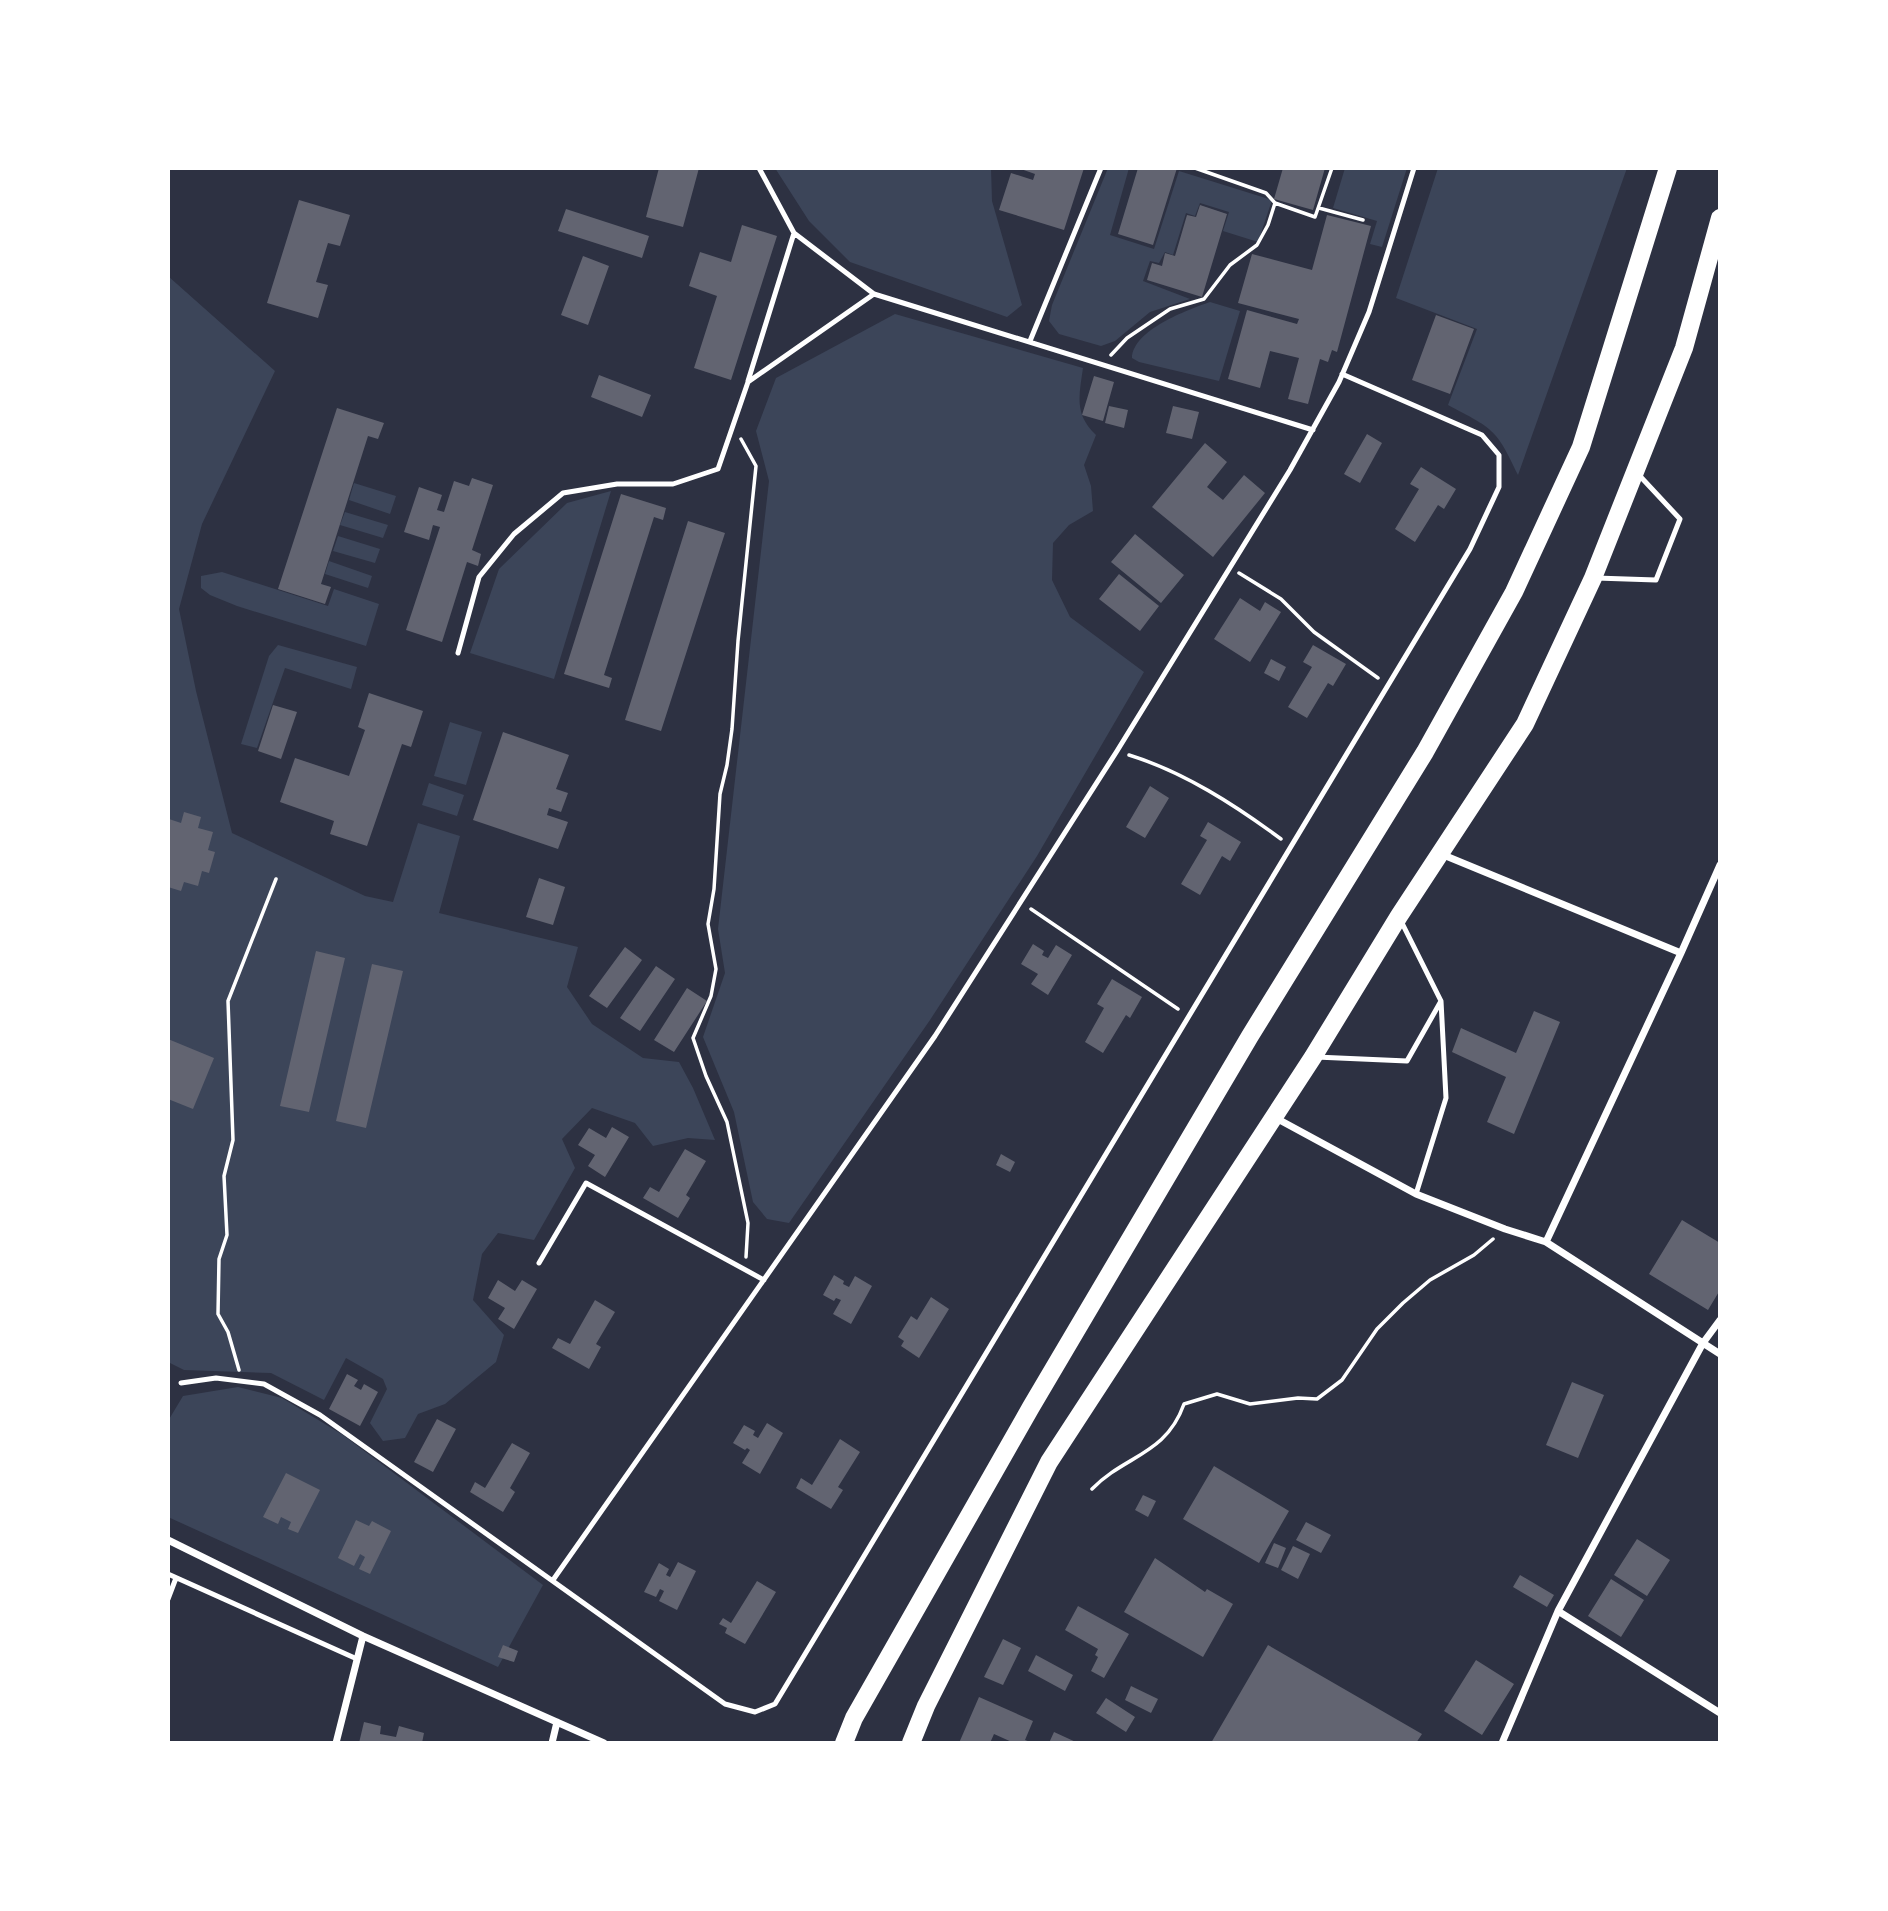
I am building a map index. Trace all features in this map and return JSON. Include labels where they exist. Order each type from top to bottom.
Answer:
[{"type":"main road","points":[[844,1743],[854,1718],[1031,1407],[1250,1036],[1425,752],[1514,592],[1581,447],[1668,168]]},
{"type":"main road","points":[[911,1743],[926,1706],[1049,1462],[1313,1057],[1399,916],[1525,724],[1593,578],[1684,348],[1720,218]]},
{"type":"street","points":[[1440,853],[1681,953]]},
{"type":"street","points":[[1546,1242],[1720,865]]},
{"type":"street","points":[[1274,1117],[1416,1194],[1546,1242],[1720,1354]]},
{"type":"street","points":[[1502,1743],[1558,1611],[1703,1343],[1720,1320]]},
{"type":"street","points":[[168,1540],[363,1636],[604,1743]]},
{"type":"street","points":[[1558,1611],[1720,1713]]},
{"type":"street","points":[[336,1743],[363,1636]]},
{"type":"street","points":[[552,1743],[557,1722]]},
{"type":"lane","points":[[759,168],[794,233],[874,295],[1313,430]]},
{"type":"lane","points":[[1030,341],[1101,168]]},
{"type":"lane","points":[[554,1580],[935,1036],[1117,751],[1230,567],[1313,430],[1342,374],[1369,312],[1414,168]]},
{"type":"lane","points":[[458,653],[479,578],[514,534],[563,493],[617,484],[673,484],[718,469],[794,233]]},
{"type":"lane","points":[[748,382],[874,295]]},
{"type":"lane","points":[[181,1383],[216,1378],[264,1384],[320,1415],[725,1704],[755,1712],[775,1704],[1470,549],[1499,486],[1499,455],[1482,435],[1342,374]]},
{"type":"lane","points":[[1593,578],[1656,580],[1680,519],[1636,471]]},
{"type":"lane","points":[[1399,916],[1441,1001],[1446,1098],[1416,1194]]},
{"type":"lane","points":[[1313,1057],[1407,1061],[1441,1001]]},
{"type":"lane","points":[[539,1263],[586,1183],[764,1280]]},
{"type":"lane","points":[[168,1574],[357,1659]]},
{"type":"lane","points":[[168,1600],[176,1578]]},
{"type":"path","points":[[1195,168],[1266,193],[1275,202],[1315,217],[1332,168]]},
{"type":"path","points":[[1103,364],[1127,338],[1170,309],[1204,299],[1230,265],[1257,245],[1268,225],[1275,202]]},
{"type":"path","points":[[1319,208],[1363,220]]},
{"type":"path","points":[[734,424],[756,466],[732,729],[720,794],[714,890],[708,925],[716,969],[711,996],[693,1038],[706,1076],[727,1122],[748,1223],[745,1270]]},
{"type":"path","points":[[1230,567],[1281,600],[1314,632],[1388,685]]},
{"type":"path","points":[[1117,751],[1161,765],[1247,814],[1291,846]]},
{"type":"path","points":[[243,1382],[228,1332],[218,1314],[219,1259],[227,1235],[224,1176],[233,1140],[228,1001],[276,879]]},
{"type":"path","points":[[1021,902],[1189,1017]]},
{"type":"path","points":[[1092,1489],[1103,1477],[1166,1437],[1178,1422],[1184,1404],[1217,1394],[1250,1404],[1298,1398],[1317,1399],[1342,1380],[1377,1329],[1403,1303],[1430,1280],[1474,1255],[1505,1229]]},
{"type":"shaded area","points":[[775,168],[991,168],[992,201],[1022,305],[1007,317],[850,262],[809,221]]},
{"type":"shaded area","points":[[1108,168],[1129,168],[1110,235],[1154,249],[1179,171],[1272,200],[1258,242],[1223,231],[1229,212],[1200,203],[1195,216],[1186,213],[1173,255],[1165,252],[1159,263],[1150,261],[1143,281],[1190,299],[1150,312],[1115,341],[1101,346],[1059,334],[1049,321],[1052,305]]},
{"type":"shaded area","points":[[1345,168],[1407,168],[1382,247],[1370,244],[1377,221],[1333,208]]},
{"type":"shaded area","points":[[1438,168],[1627,168],[1518,475],[1492,431],[1448,405],[1477,329],[1396,298]]},
{"type":"shaded area","points":[[168,276],[275,371],[202,524],[179,609],[196,691],[232,833],[365,896],[393,902],[418,823],[460,836],[439,913],[578,947],[567,987],[592,1024],[643,1058],[679,1062],[715,1140],[688,1138],[653,1146],[635,1123],[592,1108],[562,1139],[575,1168],[534,1240],[498,1233],[482,1254],[473,1300],[504,1335],[496,1362],[445,1404],[418,1414],[405,1438],[383,1441],[370,1423],[387,1389],[383,1379],[346,1358],[324,1400],[271,1373],[184,1370],[168,1362]]},
{"type":"shaded area","points":[[1210,302],[1240,311],[1219,381],[1132,358],[1141,339],[1151,330],[1175,316]]},
{"type":"shaded area","points":[[895,314],[1083,368],[1081,412],[1096,435],[1084,465],[1091,486],[1093,511],[1069,525],[1053,543],[1052,580],[1070,617],[1144,672],[1037,856],[930,1020],[789,1223],[767,1219],[753,1202],[734,1112],[703,1037],[725,973],[718,929],[769,481],[756,431],[776,378]]},
{"type":"shaded area","points":[[354,483],[396,496],[390,514],[349,500]]},
{"type":"shaded area","points":[[611,491],[554,679],[470,653],[499,569],[567,503]]},
{"type":"shaded area","points":[[345,512],[388,525],[383,538],[340,525]]},
{"type":"shaded area","points":[[338,536],[380,549],[375,563],[333,551]]},
{"type":"shaded area","points":[[329,561],[372,576],[368,588],[325,574]]},
{"type":"shaded area","points":[[222,572],[328,606],[334,589],[379,604],[366,646],[237,606],[210,595],[201,588],[201,576]]},
{"type":"shaded area","points":[[278,645],[357,667],[351,689],[285,668],[257,748],[241,744],[269,656]]},
{"type":"shaded area","points":[[450,722],[482,732],[466,785],[434,776]]},
{"type":"shaded area","points":[[429,783],[464,795],[457,816],[422,805]]},
{"type":"shaded area","points":[[238,1387],[282,1398],[343,1435],[543,1585],[498,1667],[168,1517],[168,1421],[183,1396]]},
{"type":"building","points":[[659,168],[699,168],[683,227],[646,217]]},
{"type":"building","points":[[1018,168],[1084,168],[1064,230],[999,210],[1011,173],[1033,180],[1035,174]]},
{"type":"building","points":[[1138,168],[1177,168],[1153,245],[1118,234]]},
{"type":"building","points":[[1283,168],[1325,168],[1313,210],[1274,199]]},
{"type":"building","points":[[299,200],[350,215],[340,246],[328,243],[316,282],[328,285],[318,318],[267,303]]},
{"type":"building","points":[[1200,205],[1227,214],[1202,297],[1147,280],[1152,263],[1162,266],[1165,253],[1175,256],[1187,215],[1196,217]]},
{"type":"building","points":[[566,209],[649,236],[642,258],[558,231]]},
{"type":"building","points":[[1327,215],[1371,226],[1337,352],[1332,350],[1328,362],[1320,359],[1308,404],[1288,399],[1299,358],[1270,351],[1260,388],[1228,379],[1247,310],[1297,324],[1299,319],[1238,303],[1252,254],[1312,270]]},
{"type":"building","points":[[742,225],[777,236],[731,380],[694,368],[717,296],[689,286],[700,252],[731,262]]},
{"type":"building","points":[[583,256],[609,266],[588,325],[561,315]]},
{"type":"building","points":[[1436,315],[1474,329],[1450,394],[1412,380]]},
{"type":"building","points":[[599,375],[651,395],[642,417],[591,397]]},
{"type":"building","points":[[1094,376],[1114,382],[1103,421],[1082,415]]},
{"type":"building","points":[[1109,406],[1128,410],[1124,428],[1105,423]]},
{"type":"building","points":[[1173,406],[1199,412],[1192,439],[1166,433]]},
{"type":"building","points":[[337,408],[384,423],[378,439],[368,436],[321,584],[331,587],[325,604],[278,589]]},
{"type":"building","points":[[1367,434],[1382,443],[1360,483],[1344,474]]},
{"type":"building","points":[[1205,443],[1227,462],[1207,487],[1223,500],[1244,475],[1265,493],[1213,557],[1152,507]]},
{"type":"building","points":[[1421,467],[1456,489],[1444,509],[1438,505],[1415,542],[1395,529],[1419,489],[1410,484]]},
{"type":"building","points":[[472,478],[493,485],[472,550],[481,554],[478,566],[467,562],[442,642],[406,630],[440,527],[433,525],[429,540],[404,532],[419,487],[442,495],[437,510],[444,512],[454,481],[469,486]]},
{"type":"building","points":[[621,494],[666,508],[663,520],[654,517],[604,675],[612,678],[609,688],[564,674]]},
{"type":"building","points":[[688,521],[725,533],[661,731],[625,720]]},
{"type":"building","points":[[1135,534],[1184,575],[1161,603],[1111,562]]},
{"type":"building","points":[[1119,574],[1159,606],[1140,631],[1099,599]]},
{"type":"building","points":[[1240,598],[1260,611],[1265,602],[1281,612],[1250,662],[1214,639]]},
{"type":"building","points":[[1313,645],[1346,664],[1333,686],[1328,683],[1307,718],[1288,707],[1312,667],[1303,662]]},
{"type":"building","points":[[1271,659],[1286,667],[1279,681],[1264,673]]},
{"type":"building","points":[[369,693],[423,711],[411,747],[402,744],[367,846],[330,834],[334,821],[280,802],[295,758],[349,776],[365,730],[358,727]]},
{"type":"building","points":[[273,705],[297,712],[281,759],[258,751]]},
{"type":"building","points":[[503,732],[569,755],[556,789],[568,793],[561,812],[549,808],[547,815],[568,822],[558,849],[473,820]]},
{"type":"building","points":[[1150,786],[1169,798],[1145,838],[1126,827]]},
{"type":"building","points":[[184,812],[201,817],[198,828],[213,832],[208,850],[215,852],[209,873],[202,871],[198,886],[184,882],[181,891],[168,887],[168,821],[169,819],[181,823]]},
{"type":"building","points":[[1208,822],[1241,842],[1230,861],[1222,856],[1200,895],[1181,884],[1207,840],[1200,836]]},
{"type":"building","points":[[539,878],[565,887],[553,925],[526,917]]},
{"type":"building","points":[[1033,944],[1044,951],[1042,955],[1048,958],[1056,945],[1072,955],[1048,995],[1031,984],[1038,974],[1021,964]]},
{"type":"building","points":[[625,947],[642,960],[607,1008],[589,996]]},
{"type":"building","points":[[316,951],[345,958],[309,1112],[280,1106]]},
{"type":"building","points":[[372,964],[403,971],[366,1128],[336,1121]]},
{"type":"building","points":[[656,966],[675,979],[640,1031],[620,1018]]},
{"type":"building","points":[[1112,979],[1142,997],[1130,1018],[1126,1015],[1103,1053],[1085,1042],[1104,1008],[1097,1004]]},
{"type":"building","points":[[687,988],[707,1001],[674,1052],[654,1040]]},
{"type":"building","points":[[1534,1011],[1560,1022],[1514,1134],[1487,1122],[1506,1077],[1452,1052],[1461,1028],[1516,1053]]},
{"type":"building","points":[[168,1039],[214,1058],[193,1109],[168,1099]]},
{"type":"building","points":[[612,1127],[629,1137],[605,1177],[588,1166],[595,1155],[578,1145],[589,1128],[606,1138]]},
{"type":"building","points":[[685,1149],[706,1161],[686,1195],[690,1198],[678,1218],[643,1198],[650,1187],[659,1192]]},
{"type":"building","points":[[1001,1154],[1015,1162],[1010,1172],[996,1165]]},
{"type":"building","points":[[1682,1220],[1720,1243],[1720,1290],[1708,1310],[1649,1274]]},
{"type":"building","points":[[834,1275],[849,1287],[855,1276],[872,1286],[851,1324],[833,1314],[841,1300],[836,1298],[834,1301],[823,1295]]},
{"type":"building","points":[[498,1280],[515,1291],[522,1280],[537,1289],[514,1329],[498,1319],[505,1308],[488,1298]]},
{"type":"building","points":[[931,1297],[949,1309],[919,1358],[901,1346],[904,1341],[898,1337],[911,1316],[917,1320]]},
{"type":"building","points":[[595,1300],[615,1312],[596,1344],[601,1347],[589,1369],[552,1348],[558,1338],[570,1344]]},
{"type":"building","points":[[347,1374],[358,1380],[354,1386],[361,1390],[364,1384],[378,1392],[360,1426],[329,1409]]},
{"type":"building","points":[[1572,1382],[1604,1395],[1578,1458],[1546,1445]]},
{"type":"building","points":[[437,1419],[456,1429],[433,1472],[414,1462]]},
{"type":"building","points":[[767,1423],[783,1433],[760,1474],[742,1463],[750,1450],[733,1443],[744,1425],[755,1431],[753,1435],[758,1438]]},
{"type":"building","points":[[840,1439],[860,1452],[838,1487],[843,1490],[831,1509],[796,1488],[801,1478],[812,1485]]},
{"type":"building","points":[[512,1443],[530,1453],[510,1488],[515,1492],[503,1512],[470,1492],[475,1482],[485,1488]]},
{"type":"building","points":[[1214,1466],[1289,1511],[1259,1563],[1183,1519]]},
{"type":"building","points":[[286,1473],[320,1490],[298,1533],[288,1529],[291,1522],[281,1517],[278,1524],[263,1517]]},
{"type":"building","points":[[1143,1495],[1156,1501],[1148,1517],[1135,1510]]},
{"type":"building","points":[[356,1520],[369,1526],[372,1521],[391,1531],[370,1574],[359,1569],[365,1557],[360,1554],[354,1566],[338,1558]]},
{"type":"building","points":[[1306,1522],[1331,1535],[1321,1553],[1296,1540]]},
{"type":"building","points":[[1637,1539],[1670,1560],[1647,1596],[1614,1575]]},
{"type":"building","points":[[1274,1543],[1286,1548],[1278,1568],[1265,1563]]},
{"type":"building","points":[[1293,1546],[1310,1554],[1298,1579],[1281,1570]]},
{"type":"building","points":[[1155,1558],[1205,1592],[1207,1589],[1233,1604],[1203,1657],[1124,1612]]},
{"type":"building","points":[[678,1562],[696,1571],[677,1610],[659,1601],[664,1591],[660,1589],[656,1597],[644,1592],[659,1563],[669,1569],[666,1575],[670,1577]]},
{"type":"building","points":[[1520,1575],[1554,1595],[1547,1607],[1513,1587]]},
{"type":"building","points":[[1611,1579],[1644,1600],[1621,1637],[1588,1616]]},
{"type":"building","points":[[757,1581],[776,1592],[745,1644],[725,1633],[727,1628],[719,1624],[723,1618],[731,1623]]},
{"type":"building","points":[[1078,1606],[1129,1634],[1104,1678],[1091,1671],[1098,1657],[1095,1655],[1098,1649],[1065,1630]]},
{"type":"building","points":[[1003,1639],[1021,1648],[1003,1685],[984,1677]]},
{"type":"building","points":[[503,1645],[518,1651],[514,1662],[498,1657]]},
{"type":"building","points":[[1268,1645],[1422,1734],[1416,1743],[1211,1743]]},
{"type":"building","points":[[1036,1655],[1073,1675],[1065,1691],[1028,1671]]},
{"type":"building","points":[[1476,1660],[1514,1684],[1482,1735],[1444,1711]]},
{"type":"building","points":[[1131,1686],[1158,1699],[1151,1713],[1125,1700]]},
{"type":"building","points":[[979,1697],[1033,1721],[1025,1740],[1033,1743],[1014,1743],[994,1734],[990,1743],[959,1743]]},
{"type":"building","points":[[1106,1698],[1135,1717],[1126,1732],[1096,1713]]},
{"type":"building","points":[[364,1722],[381,1726],[380,1734],[396,1737],[399,1726],[424,1733],[422,1743],[359,1743]]},
{"type":"building","points":[[1054,1732],[1078,1743],[1049,1743]]}]
